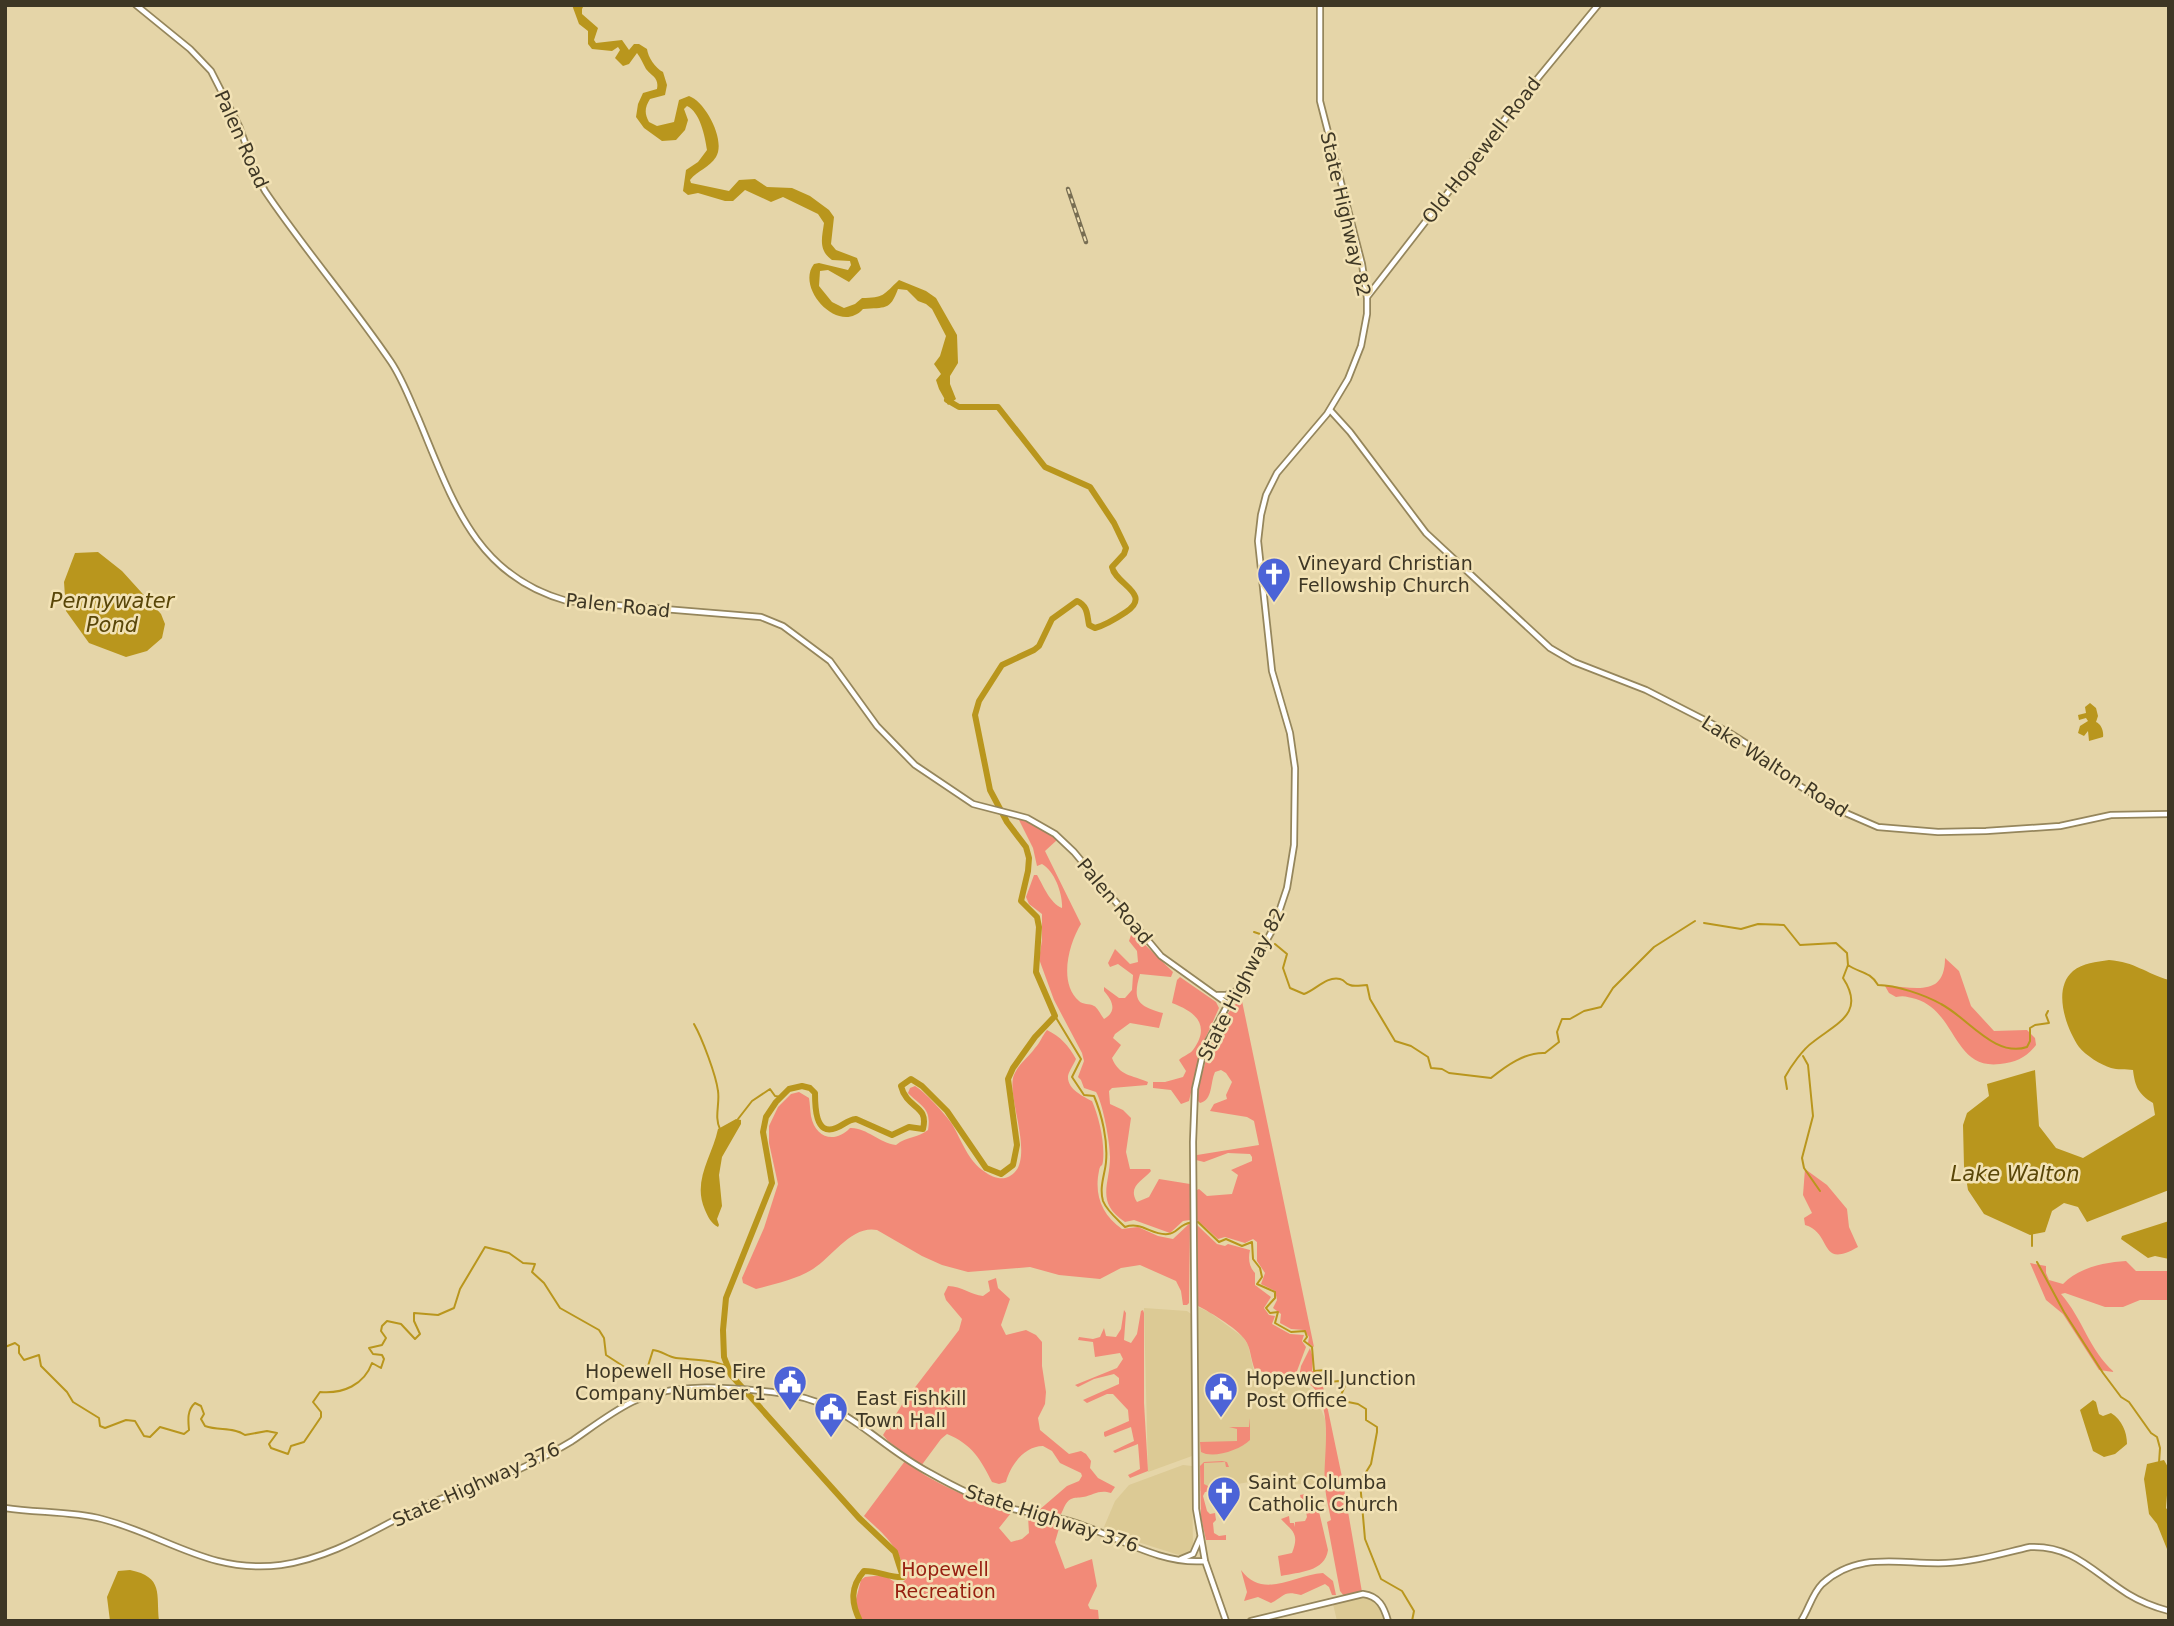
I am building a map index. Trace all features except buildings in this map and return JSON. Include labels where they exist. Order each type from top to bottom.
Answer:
[{"type":"main road","name":"Palen Road","points":[[136,5],[190,48],[211,71],[239,126],[265,191],[391,362],[465,520],[485,552],[497,565],[528,586],[567,601],[761,617],[777,622],[834,666],[877,726],[909,761],[973,804],[1010,813],[1043,826],[1063,841],[1161,956],[1228,1004]]},
{"type":"main road","name":"State Highway 82","points":[[1226,1621],[1199,1538],[1195,1492],[1193,1111],[1196,1081],[1207,1042],[1274,927],[1287,888],[1294,845],[1295,768],[1290,733],[1271,664],[1258,541],[1261,515],[1266,495],[1277,473],[1330,410],[1348,379],[1361,346],[1367,314],[1362,264],[1320,101],[1320,5]]},
{"type":"main road","name":"Old Hopewell Road","points":[[1367,297],[1519,101],[1598,5]]},
{"type":"main road","name":"Lake Walton Road","points":[[1330,410],[1350,432],[1426,533],[1550,648],[1582,666],[1646,690],[1728,732],[1755,750],[1791,781],[1865,823],[1884,829],[1986,831],[2060,826],[2112,815],[2169,814]]},
{"type":"main road","points":[[1213,993],[1227,995],[1237,990]]},
{"type":"main road","name":"State Highway 376","points":[[5,1508],[89,1516],[188,1553],[232,1564],[286,1564],[333,1552],[417,1509],[520,1469],[570,1443],[617,1410],[649,1396],[681,1389],[753,1390],[801,1396],[836,1409],[927,1472],[974,1496],[1004,1507],[1074,1522],[1177,1560],[1205,1561]]},
{"type":"main road","points":[[1177,1560],[1193,1554],[1199,1538]]},
{"type":"main road","points":[[1801,1621],[1822,1583],[1851,1566],[1883,1560],[1959,1562],[2030,1547],[2050,1547],[2069,1554],[2143,1602],[2169,1611]]},
{"type":"main road","points":[[1251,1621],[1363,1594],[1377,1599],[1388,1621]]},
{"type":"shaded area","points":[[1198,1307],[1243,1337],[1248,1345],[1254,1372],[1262,1378],[1283,1376],[1299,1380],[1314,1392],[1325,1419],[1325,1485],[1295,1484],[1258,1488],[1256,1483],[1249,1482],[1200,1491]]},
{"type":"shaded area","points":[[1144,1308],[1187,1311],[1192,1319],[1192,1456],[1148,1472]]},
{"type":"shaded area","points":[[1183,1465],[1192,1466],[1193,1550],[1182,1556],[1138,1542],[1104,1527],[1115,1501],[1129,1485]]},
{"type":"shaded area","points":[[1363,1598],[1377,1601],[1385,1621],[1337,1621],[1333,1604]]},
{"type":"green space","points":[[1018,818],[1038,826],[1057,840],[1045,851],[1081,924],[1070,952],[1067,974],[1073,993],[1079,1001],[1095,1007],[1104,1019],[1112,1009],[1104,987],[1119,998],[1125,998],[1132,990],[1133,975],[1118,964],[1110,967],[1108,963],[1115,949],[1130,964],[1138,962],[1137,951],[1129,941],[1131,935],[1135,935],[1173,972],[1171,977],[1140,974],[1137,996],[1143,1005],[1163,1013],[1159,1028],[1130,1023],[1113,1038],[1121,1045],[1112,1058],[1115,1064],[1127,1074],[1148,1082],[1147,1085],[1112,1088],[1109,1091],[1110,1104],[1123,1110],[1131,1118],[1126,1152],[1130,1169],[1151,1171],[1135,1188],[1134,1196],[1137,1202],[1149,1197],[1159,1179],[1190,1184],[1190,1220],[1183,1221],[1170,1233],[1134,1220],[1125,1222],[1116,1215],[1107,1200],[1110,1157],[1104,1114],[1096,1092],[1084,1088],[1078,1077],[1084,1061],[1082,1053],[1054,1000],[1039,959],[1042,914],[1029,904],[1026,897],[1034,875],[1037,875],[1051,899],[1062,908],[1061,897],[1051,872],[1042,864],[1037,866],[1033,848]]},
{"type":"green space","points":[[1945,958],[1959,971],[1971,1006],[1994,1031],[2027,1030],[2035,1038],[2036,1045],[2028,1053],[2016,1061],[2000,1064],[1985,1063],[1973,1058],[1940,1015],[1929,1006],[1916,999],[1896,997],[1889,993],[1885,986],[1916,988],[1933,985],[1940,980],[1944,971]]},
{"type":"green space","points":[[1180,977],[1216,1002],[1219,1008],[1202,1046],[1189,1101],[1181,1104],[1171,1090],[1153,1088],[1153,1082],[1183,1077],[1186,1071],[1179,1060],[1193,1050],[1201,1033],[1201,1027],[1194,1015],[1172,1003]]},
{"type":"green space","points":[[1240,1000],[1314,1347],[1308,1343],[1309,1337],[1304,1330],[1291,1329],[1280,1323],[1281,1314],[1273,1308],[1277,1300],[1275,1291],[1261,1284],[1265,1273],[1257,1261],[1257,1242],[1253,1239],[1245,1243],[1225,1237],[1218,1239],[1197,1220],[1197,1190],[1207,1196],[1232,1194],[1238,1175],[1231,1170],[1252,1161],[1252,1157],[1250,1154],[1228,1153],[1204,1162],[1196,1160],[1197,1155],[1259,1145],[1254,1121],[1247,1117],[1210,1111],[1214,1104],[1227,1099],[1232,1082],[1226,1073],[1221,1070],[1215,1072],[1207,1098],[1200,1103],[1197,1100],[1206,1060],[1217,1033],[1231,1009]]},
{"type":"green space","points":[[1047,1030],[1064,1042],[1076,1059],[1068,1081],[1076,1092],[1092,1101],[1097,1114],[1103,1154],[1098,1188],[1101,1204],[1109,1217],[1122,1229],[1138,1227],[1173,1239],[1190,1223],[1187,1305],[1183,1305],[1176,1281],[1140,1265],[1121,1268],[1100,1279],[1059,1275],[1030,1267],[968,1272],[922,1256],[877,1230],[859,1232],[813,1269],[800,1276],[756,1289],[743,1283],[742,1278],[764,1228],[778,1184],[769,1143],[769,1126],[778,1107],[791,1094],[799,1092],[809,1098],[813,1123],[821,1134],[838,1136],[850,1128],[856,1128],[896,1145],[928,1130],[927,1112],[908,1093],[910,1088],[915,1086],[949,1120],[979,1167],[994,1177],[1007,1177],[1017,1169],[1021,1158],[1013,1078]]},
{"type":"green space","points":[[1805,1169],[1827,1185],[1847,1209],[1849,1227],[1858,1247],[1845,1253],[1831,1252],[1814,1229],[1805,1225],[1804,1218],[1812,1213],[1803,1195]]},
{"type":"green space","points":[[1197,1225],[1217,1244],[1250,1250],[1255,1285],[1271,1297],[1264,1308],[1269,1315],[1275,1316],[1272,1324],[1290,1334],[1304,1335],[1302,1341],[1306,1347],[1294,1379],[1255,1370],[1244,1338],[1225,1322],[1198,1306]]},
{"type":"green space","points":[[2126,1261],[2136,1271],[2169,1271],[2169,1300],[2140,1300],[2123,1307],[2105,1307],[2061,1294],[2098,1354],[2114,1372],[2099,1370],[2063,1314],[2046,1300],[2030,1263],[2046,1266],[2049,1280],[2063,1284],[2069,1278],[2092,1267]]},
{"type":"green space","points":[[996,1278],[998,1288],[1010,1299],[1001,1325],[1006,1335],[1026,1330],[1042,1342],[1046,1392],[1045,1404],[1038,1418],[1040,1430],[1069,1454],[1081,1451],[1086,1454],[1091,1461],[1090,1468],[1098,1478],[1115,1487],[1111,1493],[1100,1492],[1071,1499],[1061,1514],[1038,1511],[1082,1476],[1060,1463],[1052,1451],[1043,1446],[1024,1453],[1014,1464],[1006,1482],[999,1484],[992,1482],[980,1460],[969,1448],[947,1434],[921,1466],[883,1435],[903,1403],[959,1330],[962,1319],[944,1294],[948,1286],[983,1296],[990,1291],[988,1281]]},
{"type":"green space","points":[[1124,1310],[1124,1340],[1131,1343],[1137,1334],[1141,1311],[1144,1313],[1144,1403],[1148,1471],[1130,1478],[1128,1475],[1140,1469],[1138,1444],[1115,1453],[1113,1451],[1134,1441],[1131,1427],[1105,1437],[1104,1435],[1104,1432],[1129,1421],[1128,1410],[1113,1394],[1087,1403],[1083,1400],[1119,1384],[1119,1378],[1114,1374],[1078,1387],[1075,1385],[1117,1368],[1123,1359],[1120,1353],[1095,1357],[1093,1342],[1078,1340],[1079,1337],[1100,1337],[1104,1328],[1106,1336],[1116,1337],[1121,1329]]},
{"type":"green space","points":[[1310,1348],[1313,1358],[1312,1371],[1320,1372],[1362,1592],[1346,1596],[1340,1591],[1327,1522],[1331,1520],[1325,1487],[1326,1435],[1323,1408],[1312,1386],[1299,1377]]},
{"type":"green space","points":[[1250,1418],[1250,1440],[1246,1444],[1219,1454],[1201,1452],[1200,1442],[1237,1441],[1237,1429],[1229,1427],[1249,1427]]},
{"type":"green space","name":"Hopewell Recreation","points":[[905,1461],[942,1485],[1011,1513],[999,1528],[1011,1542],[1022,1539],[1029,1533],[1028,1516],[1060,1525],[1055,1542],[1065,1569],[1092,1559],[1097,1586],[1088,1605],[1090,1609],[1098,1610],[1099,1621],[862,1621],[855,1603],[861,1580],[884,1575],[896,1583],[907,1578],[891,1543],[864,1516]]},
{"type":"green space","points":[[1222,1461],[1227,1462],[1229,1467],[1226,1467],[1225,1462],[1204,1463],[1204,1484],[1210,1487],[1230,1484],[1227,1496],[1221,1490],[1205,1492],[1203,1496],[1207,1511],[1210,1514],[1215,1513],[1214,1533],[1219,1536],[1226,1535],[1226,1540],[1206,1540],[1201,1517],[1200,1466],[1204,1462]]},
{"type":"green space","points":[[1305,1494],[1317,1503],[1328,1550],[1326,1557],[1317,1567],[1281,1576],[1278,1556],[1292,1553],[1295,1537],[1281,1519],[1289,1516],[1290,1523],[1294,1523],[1295,1527],[1295,1522],[1305,1521],[1305,1506],[1300,1495]]},
{"type":"green space","points":[[1241,1570],[1250,1579],[1269,1585],[1323,1573],[1333,1581],[1336,1595],[1332,1595],[1325,1584],[1301,1595],[1287,1593],[1271,1603],[1258,1597],[1244,1601],[1247,1592]]},
{"type":"water","points":[[572,5],[584,5],[582,14],[598,28],[594,40],[596,43],[622,40],[629,50],[634,44],[639,44],[647,49],[652,62],[663,72],[667,85],[665,95],[650,99],[646,110],[649,122],[657,126],[674,122],[679,100],[689,96],[708,114],[716,132],[718,150],[713,161],[690,180],[691,183],[729,191],[739,180],[755,179],[767,187],[792,188],[810,196],[829,210],[834,217],[831,244],[836,250],[857,258],[861,269],[849,282],[828,270],[820,271],[819,286],[832,302],[844,308],[862,298],[883,295],[899,280],[936,298],[957,335],[958,363],[950,376],[956,399],[948,405],[936,380],[941,374],[934,364],[940,356],[946,336],[932,309],[918,301],[907,290],[898,289],[892,301],[882,308],[863,309],[853,316],[843,317],[822,306],[810,285],[814,264],[848,270],[851,265],[850,261],[832,260],[825,252],[822,243],[824,223],[818,214],[783,197],[771,202],[745,190],[733,201],[698,193],[688,195],[683,191],[686,170],[698,162],[707,150],[699,119],[687,106],[684,109],[688,120],[685,130],[676,140],[662,141],[644,128],[636,117],[638,104],[643,93],[657,89],[656,80],[637,53],[629,64],[623,66],[615,58],[620,50],[618,47],[612,51],[592,49],[588,44],[588,31],[579,24]]},
{"type":"water","name":"Pennywater Pond","points":[[98,552],[122,571],[161,614],[165,624],[162,638],[147,651],[126,657],[89,643],[66,611],[64,582],[75,553]]},
{"type":"water","points":[[2090,703],[2096,708],[2096,722],[2103,730],[2103,737],[2089,741],[2088,731],[2084,736],[2078,733],[2080,726],[2088,721],[2086,718],[2079,720],[2078,715],[2086,713],[2085,707]]},
{"type":"water","name":"Lake Walton","points":[[2109,960],[2126,963],[2169,980],[2169,1190],[2087,1222],[2078,1207],[2064,1203],[2052,1211],[2045,1232],[2030,1235],[1984,1214],[1968,1190],[1964,1166],[1963,1125],[1967,1113],[1989,1096],[1987,1084],[2035,1070],[2039,1126],[2056,1148],[2083,1158],[2155,1115],[2153,1103],[2138,1089],[2133,1070],[2111,1068],[2089,1056],[2079,1047],[2063,1009],[2063,988],[2073,971],[2090,963]]},
{"type":"water","points":[[736,1119],[741,1120],[741,1124],[722,1157],[719,1175],[722,1206],[717,1219],[718,1227],[713,1224],[705,1210],[702,1179],[718,1129]]},
{"type":"water","points":[[2169,1221],[2169,1259],[2155,1256],[2148,1258],[2121,1239],[2122,1236]]},
{"type":"water","points":[[2093,1400],[2099,1414],[2103,1416],[2111,1413],[2125,1431],[2127,1444],[2115,1454],[2104,1457],[2093,1451],[2080,1410]]},
{"type":"water","points":[[2164,1460],[2169,1469],[2166,1508],[2169,1512],[2169,1554],[2157,1524],[2149,1514],[2144,1479],[2147,1464]]},
{"type":"water","points":[[118,1571],[141,1573],[153,1582],[159,1621],[110,1621],[107,1597]]},
{"type":"waterway","points":[[860,1621],[853,1595],[859,1577],[864,1571],[903,1577],[895,1552],[859,1518],[731,1375],[724,1357],[726,1298],[772,1183],[763,1132],[766,1117],[789,1089],[802,1086],[815,1093],[820,1124],[829,1130],[856,1119],[892,1135],[909,1127],[923,1129],[923,1115],[904,1094],[901,1086],[911,1079],[947,1111],[986,1168],[1001,1174],[1013,1165],[1017,1145],[1008,1079],[1035,1037],[1055,1016],[1036,972],[1039,927],[1037,917],[1021,901],[1029,858],[1026,847],[1007,822],[990,790],[975,715],[979,701],[1002,665],[1039,646],[1052,619],[1077,601],[1085,608],[1089,625],[1095,628],[1126,612],[1136,600],[1112,567],[1126,548],[1114,523],[1090,487],[1045,467],[998,407],[959,407],[947,400]]},
{"type":"waterway","points":[[1275,944],[1287,954],[1283,968],[1290,988],[1304,994],[1326,981],[1335,979],[1352,986],[1367,985],[1370,999],[1395,1041],[1411,1046],[1428,1057],[1431,1068],[1491,1078],[1523,1057],[1545,1053],[1559,1042],[1557,1032],[1562,1019],[1570,1019],[1584,1011],[1601,1007],[1613,988],[1654,947],[1695,921]]},
{"type":"waterway","points":[[1704,923],[1741,929],[1758,924],[1784,925],[1800,945],[1836,943],[1847,953],[1848,965],[1868,975],[1878,985],[1902,989],[1934,1001],[2004,1047],[2027,1047],[2030,1028],[2049,1023],[2046,1015],[2048,1011]]},
{"type":"waterway","points":[[1254,932],[1260,934]]},
{"type":"waterway","points":[[1787,1089],[1785,1077],[1798,1058],[1809,1045],[1839,1023],[1850,1009],[1849,990],[1843,978],[1848,965]]},
{"type":"waterway","points":[[1055,1016],[1081,1059],[1072,1077],[1084,1095],[1094,1096],[1100,1111],[1106,1154],[1102,1196],[1110,1212],[1125,1227],[1137,1226],[1168,1234],[1186,1224],[1198,1222],[1219,1242],[1226,1239],[1242,1246],[1252,1242],[1253,1259],[1260,1268],[1262,1277],[1257,1284],[1275,1292],[1275,1298],[1266,1308],[1270,1313],[1278,1312],[1275,1323],[1291,1332],[1305,1331],[1307,1337],[1304,1341],[1312,1347],[1314,1371],[1326,1370],[1330,1382],[1339,1381],[1345,1386],[1341,1395],[1348,1402],[1366,1409],[1366,1420],[1377,1427],[1371,1464],[1360,1482],[1365,1539],[1381,1579],[1402,1591],[1414,1611],[1412,1621]]},
{"type":"waterway","points":[[694,1024],[717,1084],[717,1120],[720,1129]]},
{"type":"waterway","points":[[1803,1056],[1808,1065],[1813,1116],[1802,1158],[1804,1168],[1820,1191]]},
{"type":"waterway","points":[[738,1119],[752,1101],[770,1089],[775,1096],[781,1097]]},
{"type":"waterway","points":[[2032,1233],[2032,1246]]},
{"type":"waterway","points":[[5,1347],[15,1343],[19,1346],[19,1353],[24,1360],[39,1355],[41,1366],[67,1392],[73,1402],[99,1418],[100,1426],[105,1428],[126,1420],[135,1421],[144,1436],[150,1437],[160,1427],[184,1434],[189,1430],[189,1412],[195,1403],[201,1406],[204,1414],[201,1419],[205,1426],[245,1435],[267,1431],[277,1433],[269,1444],[271,1448],[288,1454],[291,1446],[304,1442],[321,1417],[321,1412],[313,1402],[320,1392],[344,1390],[352,1386],[364,1377],[372,1363],[381,1368],[384,1359],[382,1355],[373,1354],[369,1348],[382,1345],[386,1338],[381,1331],[382,1326],[387,1321],[401,1324],[415,1339],[420,1334],[414,1321],[414,1313],[438,1315],[454,1308],[460,1289],[485,1247],[509,1253],[523,1263],[535,1264],[532,1272],[544,1283],[560,1308],[599,1330],[604,1338],[606,1355],[626,1368],[648,1366],[653,1350],[673,1357],[709,1361],[728,1367]]},
{"type":"waterway","points":[[2037,1262],[2064,1312],[2103,1373],[2157,1437],[2160,1448],[2159,1463]]},
{"type":"railway","points":[[1068,189],[1086,242]]},
{"type":"place","name":"Vineyard Christian Fellowship Church","points":[[1274,604]]},
{"type":"place","name":"Hopewell Hose Fire Company Number 1","points":[[790,1412]]},
{"type":"place","name":"Hopewell Junction Post Office","points":[[1221,1419]]},
{"type":"place","name":"East Fishkill Town Hall","points":[[831,1439]]},
{"type":"place","name":"Saint Columba Catholic Church","points":[[1224,1523]]}]
